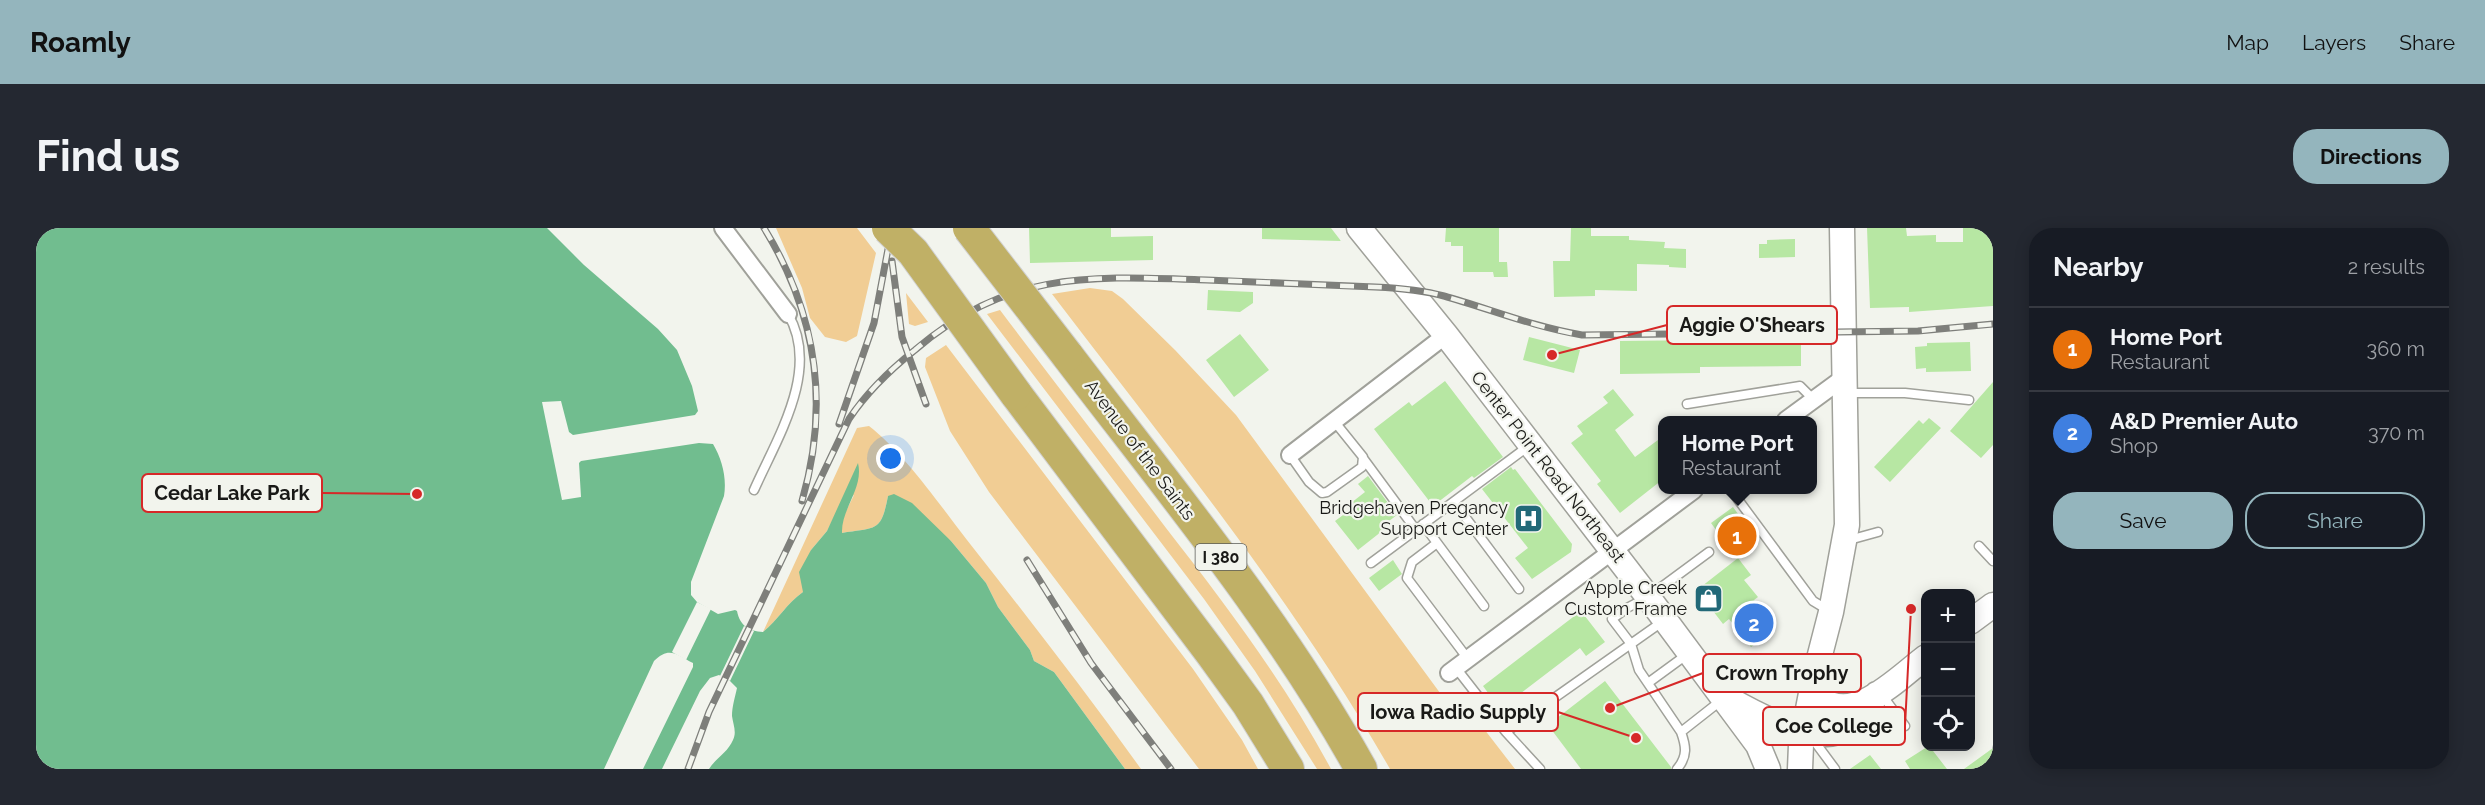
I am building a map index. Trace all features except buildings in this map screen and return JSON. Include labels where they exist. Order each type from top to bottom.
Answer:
[{"type":"highway","points":[[888,228],[904,240],[1016,394],[1211,653],[1248,704],[1288,769]]},
{"type":"highway","name":"Avenue of the Saints","points":[[969,228],[1268,622],[1325,707],[1361,769]]},
{"type":"highway","points":[[980,228],[1012,283]]},
{"type":"main road","name":"Center Point Road Northeast","points":[[1359,228],[1446,335],[1648,597],[1758,745],[1768,769]]},
{"type":"main road","points":[[1800,769],[1814,678],[1831,612],[1845,541],[1848,509],[1842,228]]},
{"type":"main road","points":[[1975,619],[1993,605]]},
{"type":"main road","points":[[1814,678],[1820,698],[1840,708],[1863,702],[1879,693],[1921,661]]},
{"type":"main road","points":[[1724,699],[1806,732],[1827,734],[1849,728],[1879,693]]},
{"type":"street","points":[[723,228],[788,314]]},
{"type":"street","points":[[1290,455],[1446,335]]},
{"type":"street","points":[[1792,416],[1814,400],[1847,384]]},
{"type":"street","points":[[1458,667],[1687,494]]},
{"type":"lane","points":[[754,490],[791,406],[795,390],[800,357],[799,340],[796,327],[788,314]]},
{"type":"lane","points":[[1847,384],[1969,400]]},
{"type":"lane","points":[[1687,404],[1800,386],[1814,400]]},
{"type":"lane","points":[[1334,421],[1420,527],[1437,543],[1484,606]]},
{"type":"lane","points":[[1371,563],[1530,445]]},
{"type":"lane","points":[[1290,455],[1309,482],[1318,492],[1322,493],[1327,492],[1362,467],[1363,457]]},
{"type":"lane","points":[[1735,494],[1813,601],[1831,612]]},
{"type":"lane","points":[[1454,501],[1519,589]]},
{"type":"lane","points":[[1845,541],[1878,532]]},
{"type":"lane","points":[[1437,543],[1412,562],[1407,578],[1458,667],[1506,732],[1540,769]]},
{"type":"lane","points":[[1979,546],[1993,561]]},
{"type":"lane","points":[[1677,769],[1687,747],[1681,732],[1639,670],[1631,644],[1612,619],[1648,597],[1709,552]]},
{"type":"lane","points":[[1506,732],[1665,620]]},
{"type":"lane","points":[[1648,683],[1689,653]]},
{"type":"lane","points":[[1879,693],[1905,726]]},
{"type":"lane","points":[[1681,732],[1724,699]]},
{"type":"lane","points":[[1806,732],[1835,769]]},
{"type":"shaded area","points":[[36,228],[547,228],[584,265],[658,329],[677,350],[692,386],[698,411],[695,415],[573,435],[569,432],[561,401],[542,402],[562,500],[581,497],[579,463],[581,461],[699,443],[713,444],[723,469],[724,496],[691,582],[691,595],[697,602],[718,614],[737,611],[746,627],[763,632],[803,592],[799,572],[811,550],[827,531],[858,463],[858,481],[845,515],[842,533],[875,526],[883,517],[888,496],[894,494],[912,503],[951,541],[986,583],[998,607],[1030,650],[1034,661],[1054,672],[1125,769],[709,769],[728,748],[735,734],[732,713],[737,688],[719,675],[710,678],[700,691],[662,769],[643,769],[693,667],[693,663],[677,654],[668,653],[659,656],[654,661],[604,769],[36,769]]},
{"type":"shaded area","points":[[776,228],[857,228],[876,253],[857,336],[846,342],[825,337],[810,318],[802,288]]},
{"type":"shaded area","points":[[1090,288],[1112,291],[1123,299],[1236,415],[1454,712],[1464,703],[1515,769],[1390,769],[1313,645],[1272,585],[1052,294]]},
{"type":"shaded area","points":[[906,293],[928,322],[915,326],[909,324]]},
{"type":"shaded area","points":[[1000,310],[1232,615],[1294,706],[1331,769],[1317,769],[1255,671],[1204,599],[987,314]]},
{"type":"shaded area","points":[[946,345],[1193,669],[1242,740],[1258,769],[1199,769],[989,492],[950,431],[925,367],[926,358]]},
{"type":"shaded area","points":[[869,426],[895,450],[921,480],[1055,653],[1141,769],[1125,769],[1054,672],[1034,661],[1030,650],[998,607],[986,583],[951,541],[888,496],[883,517],[875,526],[863,530],[842,533],[841,521],[854,495],[841,504],[827,531],[811,550],[803,592],[763,632],[857,428]]},
{"type":"pier","points":[[697,602],[711,609],[686,660],[672,652]]},
{"type":"pier","points":[[744,626],[754,631],[730,681],[720,676]]},
{"type":"railway","points":[[764,228],[782,260],[796,293],[807,327],[813,360],[816,395],[815,430],[811,465],[802,501]]},
{"type":"railway","points":[[839,424],[874,323],[892,228]]},
{"type":"railway","points":[[892,261],[902,337],[926,404]]},
{"type":"railway","points":[[688,769],[709,712],[849,419],[879,382],[915,350],[950,324],[984,305],[1018,292],[1088,279],[1125,278],[1392,288],[1444,296],[1529,323],[1582,335],[1918,331],[1993,324]]},
{"type":"railway","points":[[1027,560],[1091,663],[1171,769]]},
{"type":"place","name":"Aggie O'Shears","points":[[1552,355]]},
{"type":"place","name":"Cedar Lake Park","points":[[417,494]]},
{"type":"place","name":"Bridgehaven Pregancy Support Center","points":[[1529,518]]},
{"type":"place","name":"Home Port","points":[[1737,536]]},
{"type":"place","name":"Apple Creek Custom Frame","points":[[1708,598]]},
{"type":"place","name":"Coe College","points":[[1911,609]]},
{"type":"place","name":"A&D Premier Auto","points":[[1754,623]]},
{"type":"place","name":"Crown Trophy","points":[[1610,708]]},
{"type":"place","name":"Iowa Radio Supply","points":[[1636,738]]}]
